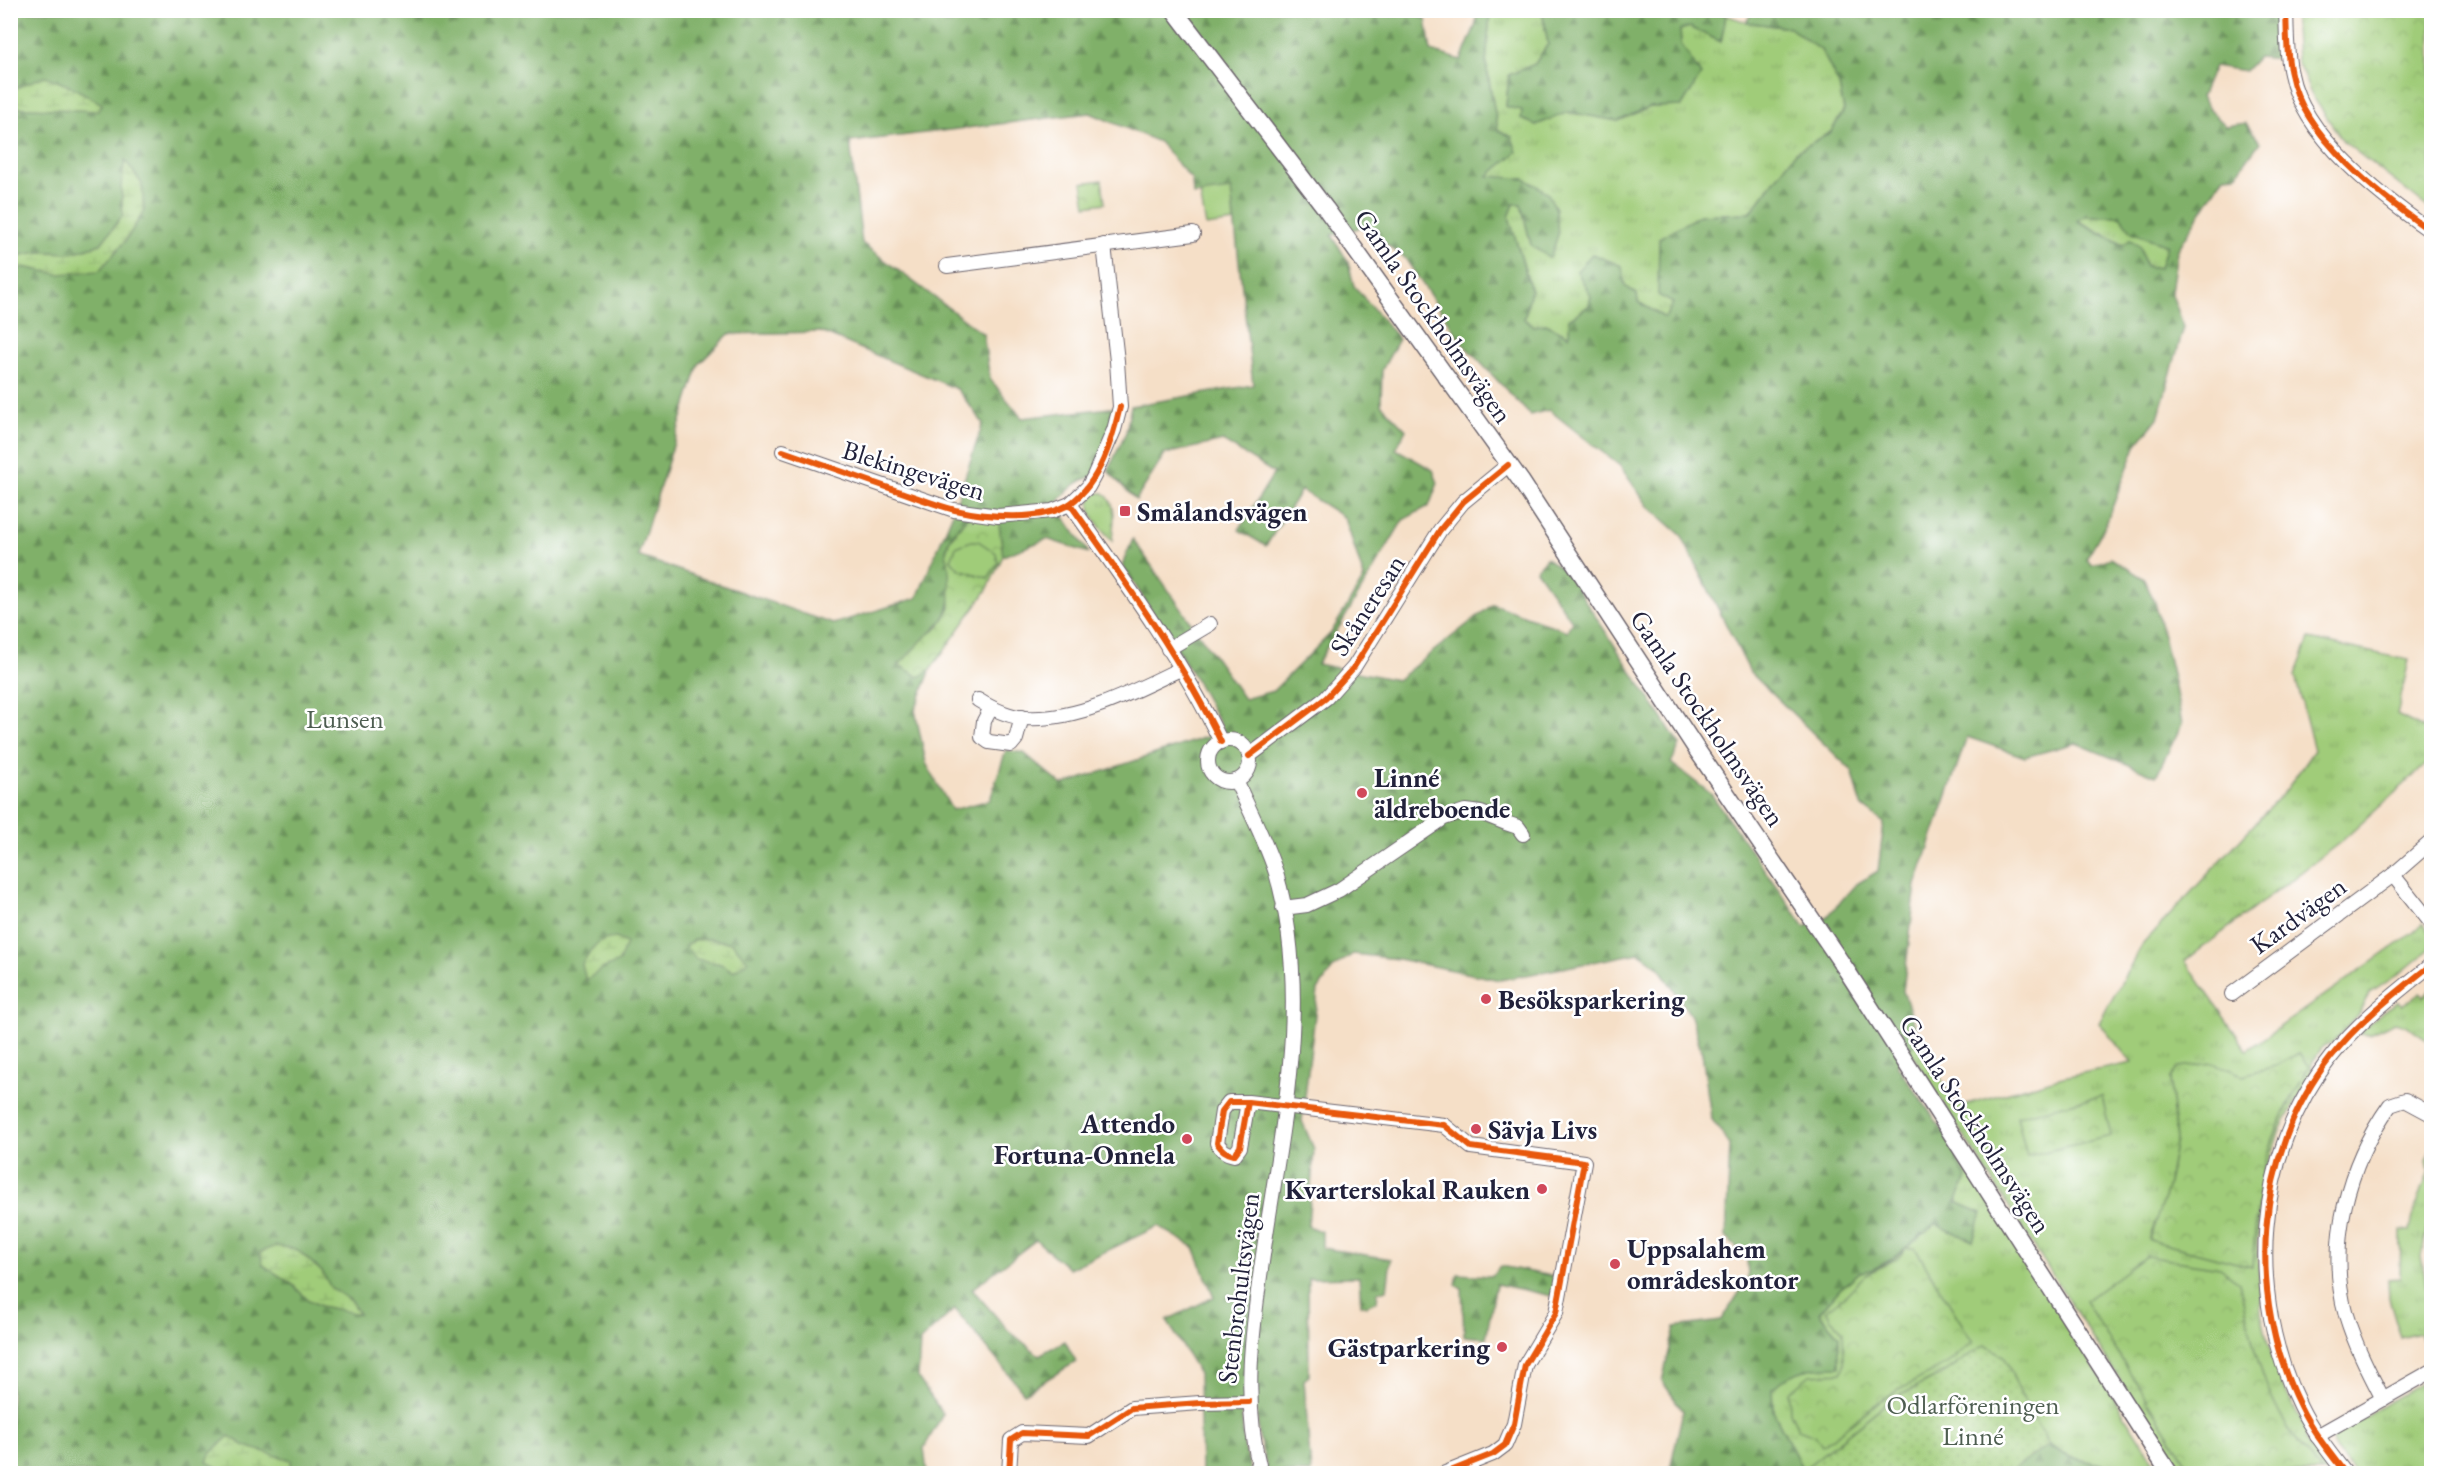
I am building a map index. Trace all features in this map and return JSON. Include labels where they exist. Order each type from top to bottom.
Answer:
[{"type":"main road","name":"Gamla Stockholmsvägen","points":[[1174,10],[1326,209],[1521,481],[1697,750],[1847,971],[2170,1473]]},
{"type":"street","points":[[2286,10],[2291,75],[2295,91],[2313,121],[2331,145],[2372,187],[2432,232]]},
{"type":"street","points":[[946,266],[1193,234]]},
{"type":"street","points":[[1104,245],[1120,407],[1114,430],[1094,476],[1088,487],[1070,504],[1114,565],[1168,649],[1221,742]]},
{"type":"street","name":"Blekingevägen","points":[[783,451],[954,510],[998,516],[1052,511],[1070,504]]},
{"type":"street","name":"Skåneresan","points":[[1249,756],[1326,698],[1354,668],[1440,530],[1463,502],[1508,465]]},
{"type":"street","points":[[1168,649],[1210,624]]},
{"type":"street","points":[[978,700],[992,708],[1022,717],[1065,714],[1126,695],[1180,669]]},
{"type":"street","points":[[992,708],[984,721],[982,737],[989,742],[1011,745],[1016,739],[1022,717]]},
{"type":"street","points":[[1230,740],[1239,743],[1249,756],[1247,772],[1236,781],[1220,781],[1209,770],[1207,758],[1211,749],[1221,742],[1230,740]]},
{"type":"street","name":"Stenbrohultsvägen","points":[[1236,781],[1276,873],[1289,935],[1292,974],[1286,1108],[1257,1298],[1249,1402],[1252,1441],[1261,1473]]},
{"type":"street","points":[[1283,908],[1307,905],[1339,890],[1444,819],[1465,811],[1481,813],[1518,827],[1523,834]]},
{"type":"street","name":"Kardvägen","points":[[2232,994],[2394,875],[2432,841]]},
{"type":"street","points":[[2394,875],[2432,924]]},
{"type":"street","points":[[2346,1473],[2318,1437],[2300,1408],[2287,1379],[2271,1322],[2266,1291],[2265,1219],[2280,1155],[2293,1121],[2330,1057],[2377,1008],[2432,964]]},
{"type":"street","points":[[2383,1400],[2355,1343],[2346,1313],[2340,1281],[2339,1255],[2345,1202],[2363,1152],[2390,1105],[2405,1100],[2431,1114]]},
{"type":"street","points":[[1248,1102],[1444,1125],[1471,1147],[1584,1162],[1556,1313],[1525,1365],[1514,1424],[1506,1445],[1493,1454],[1443,1473]]},
{"type":"street","points":[[2318,1437],[2432,1371]]},
{"type":"street","points":[[1010,1473],[1011,1440],[1022,1433],[1089,1436],[1132,1408],[1249,1402]]},
{"type":"green space","name":"Lunsen","points":[[1387,10],[1388,15],[1413,14],[1426,19],[1431,51],[1461,60],[1476,24],[1476,11],[1490,11],[1486,64],[1498,130],[1512,137],[1517,152],[1488,176],[1525,179],[1547,192],[1556,209],[1558,235],[1550,258],[1531,245],[1521,204],[1514,204],[1509,217],[1531,290],[1524,319],[1534,326],[1546,324],[1569,336],[1569,319],[1589,306],[1591,296],[1577,271],[1592,254],[1622,266],[1625,286],[1637,294],[1638,302],[1665,318],[1673,303],[1658,295],[1659,238],[1700,215],[1750,213],[1796,152],[1831,132],[1844,110],[1839,85],[1822,51],[1790,28],[1746,22],[1753,11],[2280,11],[2281,59],[2258,57],[2245,71],[2214,66],[2201,97],[2208,108],[2226,126],[2246,123],[2260,142],[2236,175],[2224,176],[2177,251],[2171,292],[2184,327],[2158,418],[2137,444],[2105,526],[2086,559],[2092,565],[2111,558],[2143,578],[2155,602],[2182,724],[2156,776],[2076,743],[2025,757],[1967,737],[1916,885],[1903,991],[1919,1037],[1897,1065],[1958,1152],[1956,1161],[1967,1178],[1956,1202],[1982,1213],[1973,1241],[1935,1224],[1892,1259],[1872,1270],[1860,1272],[1840,1289],[1819,1313],[1839,1336],[1839,1367],[1803,1370],[1772,1388],[1773,1411],[1803,1470],[1799,1473],[1669,1473],[1683,1411],[1662,1381],[1675,1327],[1721,1321],[1748,1279],[1747,1258],[1726,1237],[1730,1145],[1711,1118],[1702,1053],[1691,1016],[1658,966],[1639,953],[1500,980],[1398,959],[1353,954],[1333,968],[1318,990],[1302,1121],[1314,1149],[1308,1226],[1322,1232],[1322,1248],[1391,1259],[1387,1290],[1378,1291],[1377,1301],[1366,1306],[1361,1304],[1359,1277],[1308,1278],[1309,1376],[1304,1380],[1311,1473],[1268,1473],[1259,1437],[1255,1398],[1241,1406],[1244,1446],[1252,1473],[1201,1473],[1199,1374],[1167,1320],[1214,1297],[1194,1247],[1158,1226],[1069,1269],[1036,1240],[972,1289],[1008,1330],[1039,1355],[1065,1341],[1076,1362],[1024,1393],[955,1309],[920,1341],[918,1378],[943,1414],[924,1448],[927,1473],[11,1473],[11,273],[22,267],[59,274],[126,240],[121,186],[123,215],[101,244],[72,253],[40,252],[11,257],[11,107],[98,111],[102,105],[74,88],[11,90],[11,11]],"holes":[[[1090,113],[1159,142],[1192,180],[1193,195],[1231,191],[1253,385],[1131,406],[1126,432],[1108,471],[1136,500],[1165,454],[1223,441],[1274,473],[1239,530],[1266,546],[1301,490],[1345,518],[1364,578],[1331,633],[1273,691],[1244,699],[1133,539],[1122,565],[1189,668],[1224,731],[1062,785],[1024,753],[1006,750],[990,800],[952,810],[926,763],[915,710],[931,669],[925,637],[941,622],[949,606],[951,588],[946,552],[949,541],[971,513],[998,516],[1003,556],[1047,539],[1089,553],[1061,512],[1052,510],[1076,484],[1094,476],[1120,407],[1022,418],[990,379],[983,334],[862,243],[850,142]],[[2085,216],[2120,216],[2132,232],[2167,245],[2160,268],[2145,266],[2140,246],[2130,240],[2123,245],[2078,221]],[[1363,227],[1405,258],[1463,344],[1530,415],[1549,410],[1620,466],[1648,506],[1681,535],[1750,672],[1852,771],[1862,806],[1884,823],[1878,871],[1855,885],[1828,916],[1805,927],[1711,794],[1671,763],[1680,745],[1565,570],[1546,558],[1536,570],[1572,621],[1567,631],[1493,604],[1397,680],[1317,664],[1403,520],[1429,506],[1438,483],[1433,470],[1396,449],[1406,430],[1381,404],[1382,370],[1399,339],[1354,286],[1348,262],[1332,235]],[[821,332],[957,389],[983,423],[954,510],[917,598],[833,624],[638,556],[699,364],[729,334]],[[711,939],[732,943],[747,961],[733,971],[694,940]],[[296,1249],[322,1272],[331,1288],[350,1300],[358,1313],[321,1306],[307,1299],[292,1284],[263,1265]]]},
{"type":"green space","points":[[1490,11],[1542,11],[1548,44],[1535,64],[1509,75],[1506,107],[1523,110],[1536,125],[1568,112],[1618,121],[1650,107],[1682,106],[1700,75],[1681,44],[1680,29],[1690,27],[1721,42],[1726,15],[1746,22],[1790,28],[1822,51],[1839,85],[1844,110],[1831,132],[1796,152],[1750,213],[1700,215],[1673,303],[1665,318],[1638,302],[1637,294],[1624,286],[1577,271],[1591,296],[1589,306],[1569,319],[1570,336],[1546,324],[1534,326],[1524,320],[1531,290],[1509,217],[1514,204],[1521,204],[1531,245],[1556,209],[1487,177],[1512,137],[1498,131],[1486,64]]},
{"type":"green space","points":[[1542,11],[1714,11],[1726,15],[1721,42],[1690,27],[1680,30],[1681,44],[1701,75],[1682,106],[1650,107],[1618,121],[1568,112],[1536,125],[1521,119],[1522,110],[1506,107],[1509,75],[1535,64],[1548,44]]},
{"type":"green space","points":[[2294,11],[2431,11],[2431,210],[2343,141],[2311,94],[2297,61]]},
{"type":"green space","points":[[45,76],[74,88],[102,104],[98,111],[11,107],[11,90]]},
{"type":"green space","points":[[125,160],[142,184],[144,211],[126,240],[99,271],[59,274],[23,267],[11,273],[11,257],[40,252],[72,253],[101,244],[123,215],[121,186]]},
{"type":"green space","points":[[1102,180],[1105,203],[1086,206],[1082,183]]},
{"type":"green space","points":[[1231,190],[1234,222],[1206,226],[1200,194]]},
{"type":"green space","points":[[2084,216],[2120,216],[2133,232],[2167,245],[2160,268],[2145,266],[2140,246],[2130,240],[2124,245],[2077,220]]},
{"type":"green space","points":[[1097,493],[1104,493],[1112,503],[1114,515],[1112,541],[1091,511],[1092,498]]},
{"type":"green space","points":[[971,513],[998,516],[1003,556],[987,590],[931,669],[919,677],[899,665],[925,637],[939,627],[950,607],[949,567],[946,552],[950,539]]},
{"type":"green space","points":[[971,541],[978,541],[996,553],[998,563],[988,578],[959,569],[951,560],[956,547]]},
{"type":"green space","points":[[2309,639],[2409,660],[2397,715],[2431,732],[2431,760],[2342,841],[2185,961],[2247,1050],[2414,932],[2423,923],[2431,933],[2431,948],[2369,994],[2357,1016],[2332,1043],[2323,1046],[2312,1063],[2311,1073],[2279,1132],[2261,1201],[2257,1245],[2261,1312],[2268,1344],[2282,1384],[2306,1430],[2306,1440],[2315,1454],[2323,1456],[2338,1473],[2179,1473],[1909,1050],[1919,1037],[1956,1107],[2063,1077],[2132,1063],[2099,1023],[2142,945],[2287,789],[2314,750],[2295,676]],"holes":[[[2299,1053],[2309,1067],[2285,1112],[2266,1160],[2258,1200],[2252,1266],[2150,1240],[2167,1189],[2176,1140],[2170,1078],[2243,1075],[2276,1066]]]},
{"type":"green space","points":[[616,938],[626,943],[619,962],[602,969],[586,980],[582,965],[588,954],[604,940]]},
{"type":"green space","points":[[711,939],[732,943],[748,961],[733,971],[721,964],[696,959],[685,946],[694,940]]},
{"type":"green space","points":[[2431,989],[2431,1043],[2405,1025],[2395,1022],[2370,1034],[2359,1034],[2383,1011],[2398,1002],[2402,1006],[2421,992],[2424,997]]},
{"type":"green space","points":[[2299,1053],[2309,1067],[2279,1124],[2266,1161],[2258,1200],[2252,1267],[2149,1240],[2167,1189],[2176,1140],[2170,1078],[2179,1067],[2213,1063],[2243,1075],[2276,1066]]},
{"type":"green space","points":[[2102,1096],[2111,1136],[2027,1156],[2017,1116]]},
{"type":"green space","points":[[2431,1151],[2431,1209],[2421,1257],[2431,1307],[2431,1360],[2419,1333],[2401,1338],[2389,1298],[2388,1280],[2400,1279],[2401,1230],[2410,1231],[2414,1212],[2429,1171],[2427,1160]]},
{"type":"green space","points":[[1958,1152],[2161,1473],[2120,1473],[2114,1467],[2069,1457],[2049,1445],[2024,1402],[2004,1356],[1985,1346],[1942,1374],[1888,1402],[1803,1470],[1773,1411],[1772,1388],[1792,1374],[1815,1367],[1839,1336],[1819,1313],[1840,1289],[1860,1272],[1872,1270],[1892,1259],[1936,1224],[1973,1241],[1960,1209],[1955,1187],[1954,1175]]},
{"type":"green space","points":[[276,1246],[296,1249],[322,1272],[331,1288],[350,1300],[359,1314],[321,1306],[307,1299],[292,1284],[263,1265],[260,1252]]},
{"type":"green space","points":[[1906,1248],[1915,1248],[1973,1342],[1948,1363],[1881,1400],[1822,1446],[1815,1435],[1798,1429],[1790,1412],[1789,1392],[1810,1375],[1841,1373],[1844,1365],[1843,1331],[1830,1318],[1827,1310],[1846,1295],[1864,1276],[1898,1258]]},
{"type":"green space","points":[[2146,1256],[2219,1268],[2239,1282],[2257,1358],[2270,1394],[2288,1428],[2322,1473],[2193,1473],[2085,1301]]},
{"type":"green space","points":[[1500,1266],[1557,1277],[1552,1296],[1496,1284],[1486,1338],[1464,1336],[1462,1288],[1456,1285],[1458,1274],[1491,1276]]},
{"type":"green space","name":"Odlarföreningen Linné","points":[[1985,1345],[2004,1356],[2024,1402],[2049,1445],[2007,1473],[1799,1473],[1888,1402],[1942,1374]]},
{"type":"green space","points":[[2431,1376],[2431,1473],[2355,1473],[2332,1446],[2333,1436]]},
{"type":"green space","points":[[229,1436],[245,1446],[291,1460],[291,1473],[228,1473],[207,1462],[210,1454]]},
{"type":"green space","points":[[2049,1445],[2069,1457],[2114,1467],[2120,1473],[2007,1473]]},
{"type":"cycle path","points":[[2286,10],[2289,66],[2298,97],[2311,120],[2347,163],[2432,232]]},
{"type":"cycle path","points":[[783,451],[955,510],[982,515],[1031,515],[1060,509],[1071,503],[1090,484],[1109,446],[1120,407]]},
{"type":"cycle path","points":[[1249,756],[1326,698],[1354,667],[1440,530],[1463,502],[1508,465]]},
{"type":"cycle path","points":[[1070,504],[1170,650],[1221,742]]},
{"type":"cycle path","points":[[2346,1474],[2315,1433],[2300,1406],[2283,1364],[2271,1319],[2266,1273],[2266,1227],[2273,1181],[2286,1137],[2305,1095],[2331,1057],[2366,1019],[2432,964]]},
{"type":"cycle path","points":[[1248,1102],[1229,1102],[1222,1111],[1217,1143],[1222,1149],[1234,1155],[1240,1147],[1248,1102],[1444,1125],[1471,1147],[1584,1162],[1556,1313],[1525,1365],[1514,1424],[1505,1445],[1493,1454],[1443,1474]]},
{"type":"cycle path","points":[[1009,1474],[1011,1440],[1022,1433],[1089,1436],[1132,1408],[1249,1402]]},
{"type":"place","name":"Smålandsvägen","points":[[1125,511]]},
{"type":"place","name":"Linné äldreboende","points":[[1362,793]]},
{"type":"place","name":"Besöksparkering","points":[[1486,999]]},
{"type":"place","name":"Sävja Livs","points":[[1476,1129]]},
{"type":"place","name":"Attendo Fortuna-Onnela","points":[[1187,1139]]},
{"type":"place","name":"Kvarterslokal Rauken","points":[[1542,1189]]},
{"type":"place","name":"Uppsalahem områdeskontor","points":[[1615,1264]]},
{"type":"place","name":"Gästparkering","points":[[1502,1347]]}]
